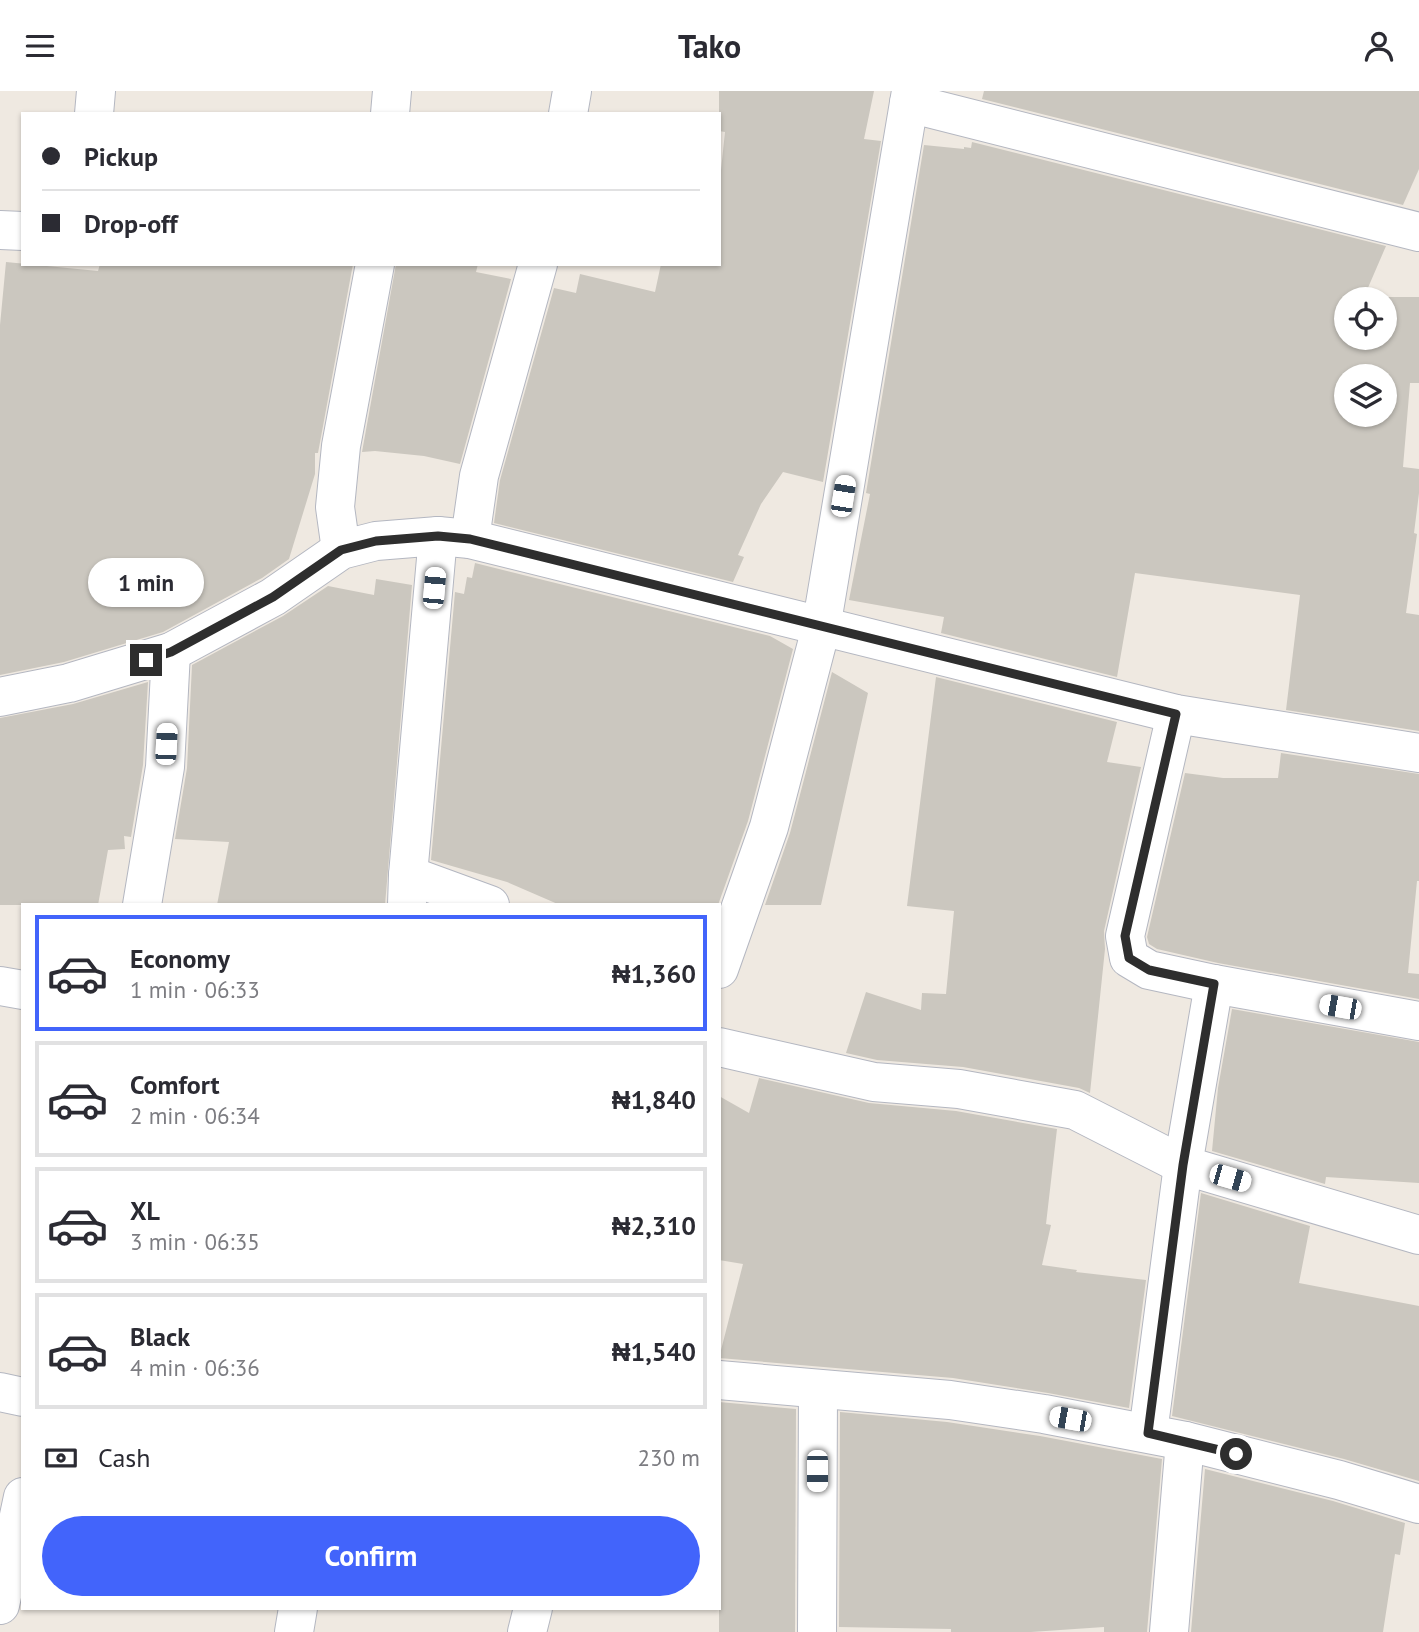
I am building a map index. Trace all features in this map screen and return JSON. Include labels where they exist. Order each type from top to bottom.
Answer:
[{"type":"street","points":[[94,112],[96,91]]},
{"type":"street","points":[[390,112],[392,91]]},
{"type":"street","points":[[568,112],[572,91]]},
{"type":"street","points":[[721,963],[769,827],[821,628],[910,97],[1419,232]]},
{"type":"street","points":[[0,230],[21,231]]},
{"type":"street","points":[[341,550],[335,507],[341,446],[375,266]]},
{"type":"street","points":[[479,903],[408,890],[454,538],[479,476],[537,266]]},
{"type":"street","points":[[0,697],[69,683],[171,652],[273,597],[341,550],[376,541],[454,538],[1176,714],[1419,753]]},
{"type":"street","points":[[142,903],[165,767],[171,652]]},
{"type":"street","points":[[1176,714],[1125,936],[1129,958],[1149,970],[1419,1021]]},
{"type":"street","points":[[1169,1632],[1166,1437],[1183,1165],[1214,984]]},
{"type":"street","points":[[0,986],[21,990]]},
{"type":"street","points":[[721,1047],[874,1082],[959,1089],[1075,1110],[1183,1165],[1419,1235]]},
{"type":"street","points":[[721,1380],[950,1400],[1044,1414],[1166,1437],[1339,1480],[1419,1504]]},
{"type":"street","points":[[817,1632],[818,1390]]},
{"type":"street","points":[[0,1392],[21,1397]]},
{"type":"street","points":[[0,1605],[21,1506]]},
{"type":"street","points":[[294,1632],[298,1610]]},
{"type":"street","points":[[527,1632],[532,1610]]},
{"type":"building","points":[[719,91],[874,91],[864,139],[881,141],[823,482],[783,472],[761,504],[738,555],[744,557],[733,582],[494,523],[500,480],[554,288],[576,293],[580,274],[655,292],[661,266],[721,266],[721,170],[725,132],[721,131]]},
{"type":"building","points":[[984,91],[1419,91],[1419,169],[1403,205],[982,99]]},
{"type":"building","points":[[972,142],[1386,246],[1368,287],[1334,287],[1334,350],[1397,350],[1397,297],[1419,297],[1419,383],[1410,383],[1403,467],[1419,469],[1414,533],[1417,534],[1406,613],[1419,615],[1419,731],[1286,710],[1300,595],[1135,573],[1117,677],[941,633],[944,617],[849,600],[870,494],[866,493],[924,145],[971,148]]},
{"type":"building","points":[[6,262],[21,263],[21,266],[98,271],[99,266],[353,266],[318,453],[315,453],[315,474],[289,559],[262,578],[163,632],[64,662],[0,675],[0,325]]},
{"type":"building","points":[[396,266],[478,266],[476,272],[511,279],[460,464],[424,456],[362,452]]},
{"type":"building","points":[[475,563],[770,636],[793,649],[748,821],[719,903],[555,903],[507,882],[431,860],[455,592],[464,594],[467,577],[472,578]]},
{"type":"building","points":[[376,579],[412,585],[385,903],[217,903],[229,842],[175,839],[187,768],[192,665],[283,616],[328,586],[374,595]]},
{"type":"building","points":[[832,672],[868,693],[821,905],[765,905],[790,833]]},
{"type":"building","points":[[936,677],[1117,722],[1107,762],[1141,767],[1104,931],[1105,949],[1090,1093],[1079,1088],[963,1067],[877,1060],[846,1053],[866,992],[921,1010],[922,993],[946,994],[954,911],[907,906]]},
{"type":"building","points":[[148,682],[143,765],[131,837],[124,836],[125,849],[108,850],[98,903],[0,905],[0,718],[73,704]]},
{"type":"building","points":[[1281,753],[1419,774],[1419,881],[1408,973],[1419,974],[1419,999],[1218,963],[1157,949],[1149,944],[1147,937],[1185,773],[1223,778],[1278,778]]},
{"type":"building","points":[[1232,1009],[1419,1042],[1419,1183],[1326,1177],[1325,1184],[1212,1151],[1218,1088]]},
{"type":"building","points":[[759,1078],[869,1103],[956,1111],[1057,1129],[1046,1224],[1051,1225],[1042,1265],[1146,1280],[1129,1408],[953,1378],[721,1358],[743,1264],[721,1260],[721,1097],[749,1113]]},
{"type":"building","points":[[1201,1193],[1310,1226],[1299,1283],[1419,1306],[1419,1481],[1344,1459],[1172,1416]]},
{"type":"building","points":[[721,1402],[796,1409],[795,1632],[719,1632]]},
{"type":"building","points":[[840,1412],[947,1422],[1162,1459],[1147,1632],[1104,1632],[1104,1627],[1031,1632],[951,1632],[951,1629],[839,1627]]},
{"type":"building","points":[[1205,1469],[1333,1501],[1405,1523],[1400,1555],[1395,1554],[1383,1632],[1191,1632]]},
{"type":"route","points":[[146,660],[171,652],[273,597],[341,550],[376,541],[438,536],[470,539],[1176,714],[1125,936],[1129,958],[1149,970],[1214,984],[1183,1165],[1148,1433],[1236,1454]]}]
